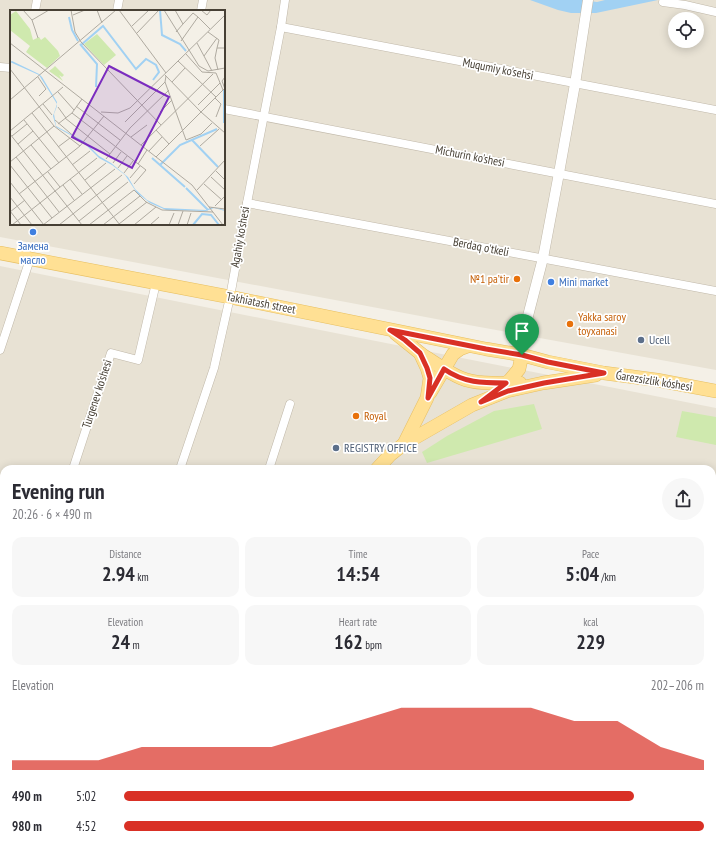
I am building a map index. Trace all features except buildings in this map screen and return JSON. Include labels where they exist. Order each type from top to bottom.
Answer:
[{"type":"main road","name":"Takhiatash street","points":[[0,254],[230,297],[468,346],[522,355]]},
{"type":"main road","points":[[390,330],[420,353],[444,369],[463,379],[491,383],[544,383]]},
{"type":"main road","points":[[404,444],[453,354],[468,346]]},
{"type":"main road","points":[[420,353],[430,378],[428,398]]},
{"type":"main road","name":"Ǵarezsizlik kóshesi","points":[[522,355],[548,362],[604,373],[657,380],[716,391]]},
{"type":"main road","points":[[481,402],[510,380],[519,369],[522,355]]},
{"type":"main road","points":[[381,465],[390,455],[404,444],[472,405],[508,391],[544,383],[604,373]]},
{"type":"street","points":[[34,10],[37,0]]},
{"type":"street","points":[[117,10],[119,0]]},
{"type":"street","points":[[201,10],[203,0]]},
{"type":"street","name":"Agahiy ko'shesi","points":[[181,465],[214,368],[230,297],[246,203],[285,0]]},
{"type":"street","points":[[522,355],[522,339],[543,258],[559,173],[588,0]]},
{"type":"street","points":[[663,2],[685,4],[716,12]]},
{"type":"street","name":"Muqumiy ko'sehsi","points":[[281,27],[716,110]]},
{"type":"street","points":[[0,67],[10,68]]},
{"type":"street","name":"Michurin ko'shesi","points":[[225,109],[716,204]]},
{"type":"street","name":"Berdaq o'tkeli","points":[[246,203],[716,291]]},
{"type":"street","points":[[0,350],[30,259]]},
{"type":"street","name":"Turgenev ko'shesi","points":[[74,465],[111,353],[138,360],[156,283]]},
{"type":"street","points":[[269,465],[290,404]]},
{"type":"shaded area","points":[[0,0],[716,0],[716,370],[0,237]]},
{"type":"shaded area","points":[[0,266],[310,328],[716,408],[716,465],[0,465]]},
{"type":"green space","points":[[534,404],[542,429],[427,463],[422,452],[447,436],[494,411]]},
{"type":"green space","points":[[682,411],[716,417],[716,445],[676,437]]},
{"type":"water","points":[[530,0],[583,0],[597,2],[605,0],[658,0],[596,13],[571,13]]},
{"type":"place","name":"Замена масло","points":[[33,232]]},
{"type":"place","name":"№1 paʼtir","points":[[517,279]]},
{"type":"place","name":"Mini market","points":[[551,282]]},
{"type":"place","name":"Yakka saroy toyxanasi","points":[[570,324]]},
{"type":"place","name":"Ucell","points":[[641,340]]},
{"type":"place","name":"Royal","points":[[356,416]]},
{"type":"place","name":"REGISTRY OFFICE","points":[[336,448]]},
{"type":"route","points":[[390,330],[486,349],[522,355],[548,362],[604,373],[544,383],[508,391],[481,402],[506,383],[475,382],[463,379],[444,369],[428,398],[430,378],[420,353],[390,330]]}]
